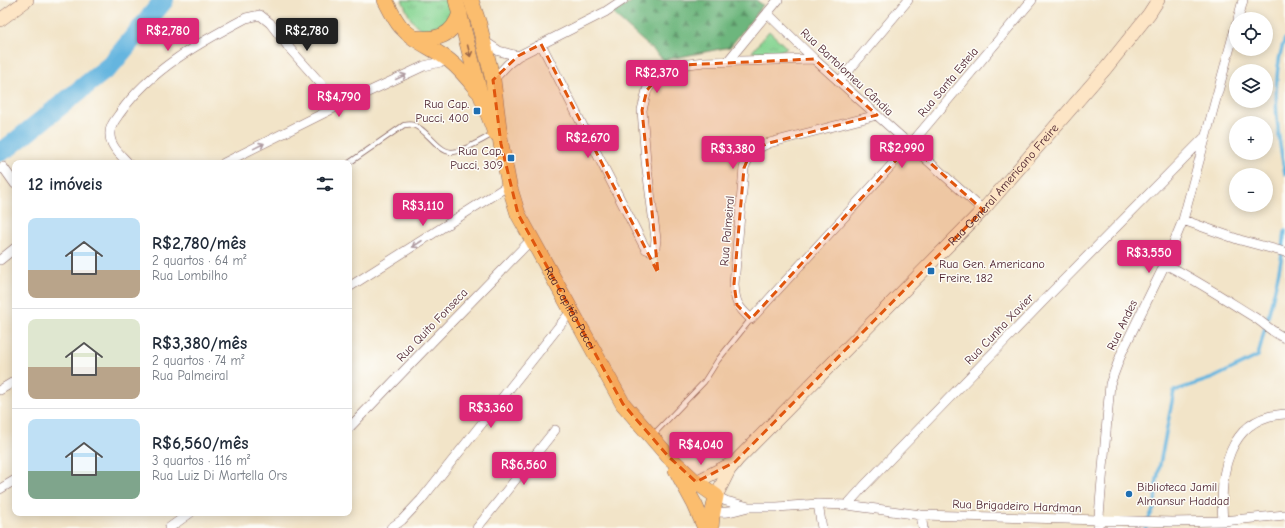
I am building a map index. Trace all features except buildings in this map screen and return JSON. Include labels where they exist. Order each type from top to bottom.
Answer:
[{"type":"main road","points":[[0,20],[28,0]]},
{"type":"main road","points":[[385,0],[402,28],[414,38],[449,60],[466,76],[480,93]]},
{"type":"main road","name":"Rua Capitão Pucci","points":[[471,0],[484,41],[493,80],[498,139]]},
{"type":"main road","name":"Rua General Americano Freire","points":[[694,494],[735,462],[983,210],[1106,68],[1149,14],[1158,0]]},
{"type":"main road","points":[[414,38],[433,39],[441,37],[451,30],[457,22],[458,6]]},
{"type":"main road","points":[[458,6],[480,93]]},
{"type":"main road","name":"Rua Capitão Pucci","points":[[480,93],[498,139],[509,185],[518,214],[623,404],[668,456],[694,494],[716,496]]},
{"type":"main road","name":"Rua General Americano Freire","points":[[716,496],[735,462]]},
{"type":"main road","points":[[694,494],[705,528]]},
{"type":"main road","points":[[711,528],[712,511],[716,496]]},
{"type":"street","points":[[493,80],[518,56],[605,12],[623,0]]},
{"type":"street","points":[[728,61],[778,0]]},
{"type":"street","points":[[839,82],[908,0]]},
{"type":"street","name":"Rua Santa Estela","points":[[751,319],[910,145],[1032,0]]},
{"type":"street","points":[[1240,12],[1243,0]]},
{"type":"street","name":"Rua Bartolomeu Cândia","points":[[768,14],[839,82],[983,210]]},
{"type":"street","points":[[126,160],[114,146],[110,139],[110,133],[114,122],[126,105],[157,74],[201,42],[246,18],[260,15],[270,23],[290,49],[340,105]]},
{"type":"street","points":[[484,41],[499,51],[518,56]]},
{"type":"street","points":[[541,44],[643,244],[646,249],[652,251],[656,239],[646,161],[642,110],[647,90],[655,79],[667,67],[704,62],[814,59]]},
{"type":"street","name":"Rua Andes","points":[[1098,524],[1110,384],[1122,352],[1165,264],[1183,220],[1229,50]]},
{"type":"street","points":[[230,160],[340,105],[424,66],[449,60]]},
{"type":"street","name":"Rua Palmeiral","points":[[751,319],[737,305],[734,284],[744,168],[749,156],[757,148],[769,143],[876,115]]},
{"type":"street","name":"Rua Cunha Xavier","points":[[847,505],[1052,292],[1205,137]]},
{"type":"street","points":[[1,168],[12,181]]},
{"type":"street","points":[[352,285],[509,185]]},
{"type":"street","points":[[1183,220],[1240,240],[1285,252]]},
{"type":"street","name":"Rua Quito Fonseca","points":[[352,425],[532,240]]},
{"type":"street","points":[[0,260],[12,250]]},
{"type":"street","points":[[1165,264],[1191,277],[1285,338]]},
{"type":"street","points":[[391,528],[402,520],[421,500],[572,310]]},
{"type":"street","points":[[0,390],[12,383]]},
{"type":"street","points":[[1223,521],[1221,500],[1225,467],[1237,441],[1253,423],[1264,418],[1285,414]]},
{"type":"street","points":[[478,528],[555,430]]},
{"type":"street","points":[[0,489],[12,482]]},
{"type":"street","name":"Rua Brigadeiro Hardman","points":[[694,494],[712,511],[725,513],[749,507]]},
{"type":"street","name":"Rua Brigadeiro Hardman","points":[[716,496],[726,501],[749,507],[777,508],[818,504],[847,505],[921,515],[1098,524],[1223,521],[1285,515]]},
{"type":"street","points":[[818,504],[822,528]]},
{"type":"street","points":[[921,515],[923,528]]},
{"type":"street","points":[[169,528],[186,516]]},
{"type":"street","points":[[402,520],[408,528]]},
{"type":"street","points":[[1172,522],[1180,528]]},
{"type":"lane","points":[[352,161],[404,124],[414,125],[449,152],[454,152],[475,144],[498,139]]},
{"type":"lane","points":[[652,437],[704,382],[718,360],[751,319]]},
{"type":"highlighted area","points":[[541,44],[658,273],[642,110],[647,90],[667,67],[681,65],[814,59],[877,115],[769,143],[757,148],[749,156],[744,168],[734,284],[737,305],[751,319],[910,145],[983,210],[735,462],[696,482],[668,456],[623,404],[518,214],[501,144],[493,80],[518,56]]},
{"type":"green space","points":[[402,0],[449,0],[452,13],[449,20],[441,28],[431,31],[426,30],[420,28],[414,23]]},
{"type":"green space","points":[[634,0],[756,0],[763,5],[730,47],[664,60],[613,14]]},
{"type":"green space","points":[[769,31],[787,48],[776,53],[752,52]]},
{"type":"waterway","points":[[0,152],[10,146],[111,65],[164,0]]},
{"type":"waterway","points":[[1285,39],[1279,59],[1276,95],[1277,118],[1285,174]]},
{"type":"waterway","points":[[1146,528],[1146,523],[1155,507],[1156,485],[1174,391],[1213,378],[1258,356],[1277,278],[1285,231]]},
{"type":"place","name":"Rua Cap. Pucci, 400","points":[[477,111]]},
{"type":"place","name":"Rua Cap. Pucci, 309","points":[[511,158]]},
{"type":"place","name":"Rua Gen. Americano Freire, 182","points":[[931,271]]},
{"type":"place","name":"Biblioteca Jamil Almansur Haddad","points":[[1129,494]]}]
